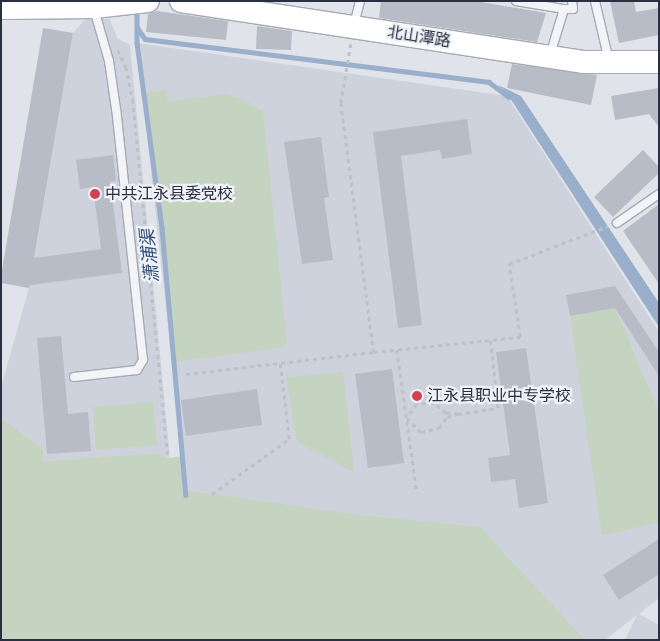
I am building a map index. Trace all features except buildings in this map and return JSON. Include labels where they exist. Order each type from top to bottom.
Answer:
[{"type":"main road","points":[[1,8],[148,1]]},
{"type":"main road","name":"北山潭路","points":[[182,1],[550,57],[609,62],[659,62]]},
{"type":"lane","points":[[354,28],[360,1]]},
{"type":"lane","points":[[516,1],[573,9],[572,1]]},
{"type":"lane","points":[[596,1],[609,62]]},
{"type":"lane","points":[[74,377],[136,370],[143,360],[116,109],[108,61],[93,4]]},
{"type":"lane","points":[[550,57],[564,9]]},
{"type":"lane","points":[[617,223],[659,194]]},
{"type":"path","points":[[113,42],[126,67],[133,100],[168,458]]},
{"type":"path","points":[[350,51],[341,104],[374,352]]},
{"type":"path","points":[[186,374],[520,337],[510,264],[617,223]]},
{"type":"path","points":[[407,418],[421,432],[439,428],[448,417],[498,408],[490,340]]},
{"type":"path","points":[[397,350],[417,493]]},
{"type":"path","points":[[212,494],[290,439],[280,363]]},
{"type":"path","points":[[407,418],[417,404],[434,403],[446,413],[458,414]]},
{"type":"shaded area","name":"中共江永县委党校","points":[[86,18],[110,19],[117,38],[130,45],[170,458],[158,453],[44,461],[43,448],[1,418],[1,387],[29,288],[73,33]]},
{"type":"shaded area","name":"江永县职业中专学校","points":[[137,43],[507,96],[659,332],[659,598],[639,614],[659,625],[659,640],[625,640],[637,615],[605,640],[584,640],[481,533],[186,490]]},
{"type":"green space","points":[[166,90],[168,102],[223,94],[244,100],[263,111],[287,347],[174,362],[144,93]]},
{"type":"green space","points":[[615,308],[659,412],[659,522],[602,536],[570,316]]},
{"type":"green space","points":[[343,372],[354,472],[297,442],[286,377]]},
{"type":"green space","points":[[153,402],[157,445],[96,450],[93,407]]},
{"type":"green space","points":[[1,418],[43,448],[44,461],[159,453],[168,458],[183,456],[186,490],[360,515],[480,527],[585,640],[1,640]]},
{"type":"water","points":[[498,85],[521,96],[659,303],[659,327],[508,95]]},
{"type":"waterway","name":"潇浦渠","points":[[137,15],[137,43],[162,228],[186,495]]},
{"type":"waterway","points":[[137,27],[145,39],[489,82],[509,97]]},
{"type":"place","name":"中共江永县委党校","points":[[95,194]]},
{"type":"place","name":"江永县职业中专学校","points":[[417,396]]}]
